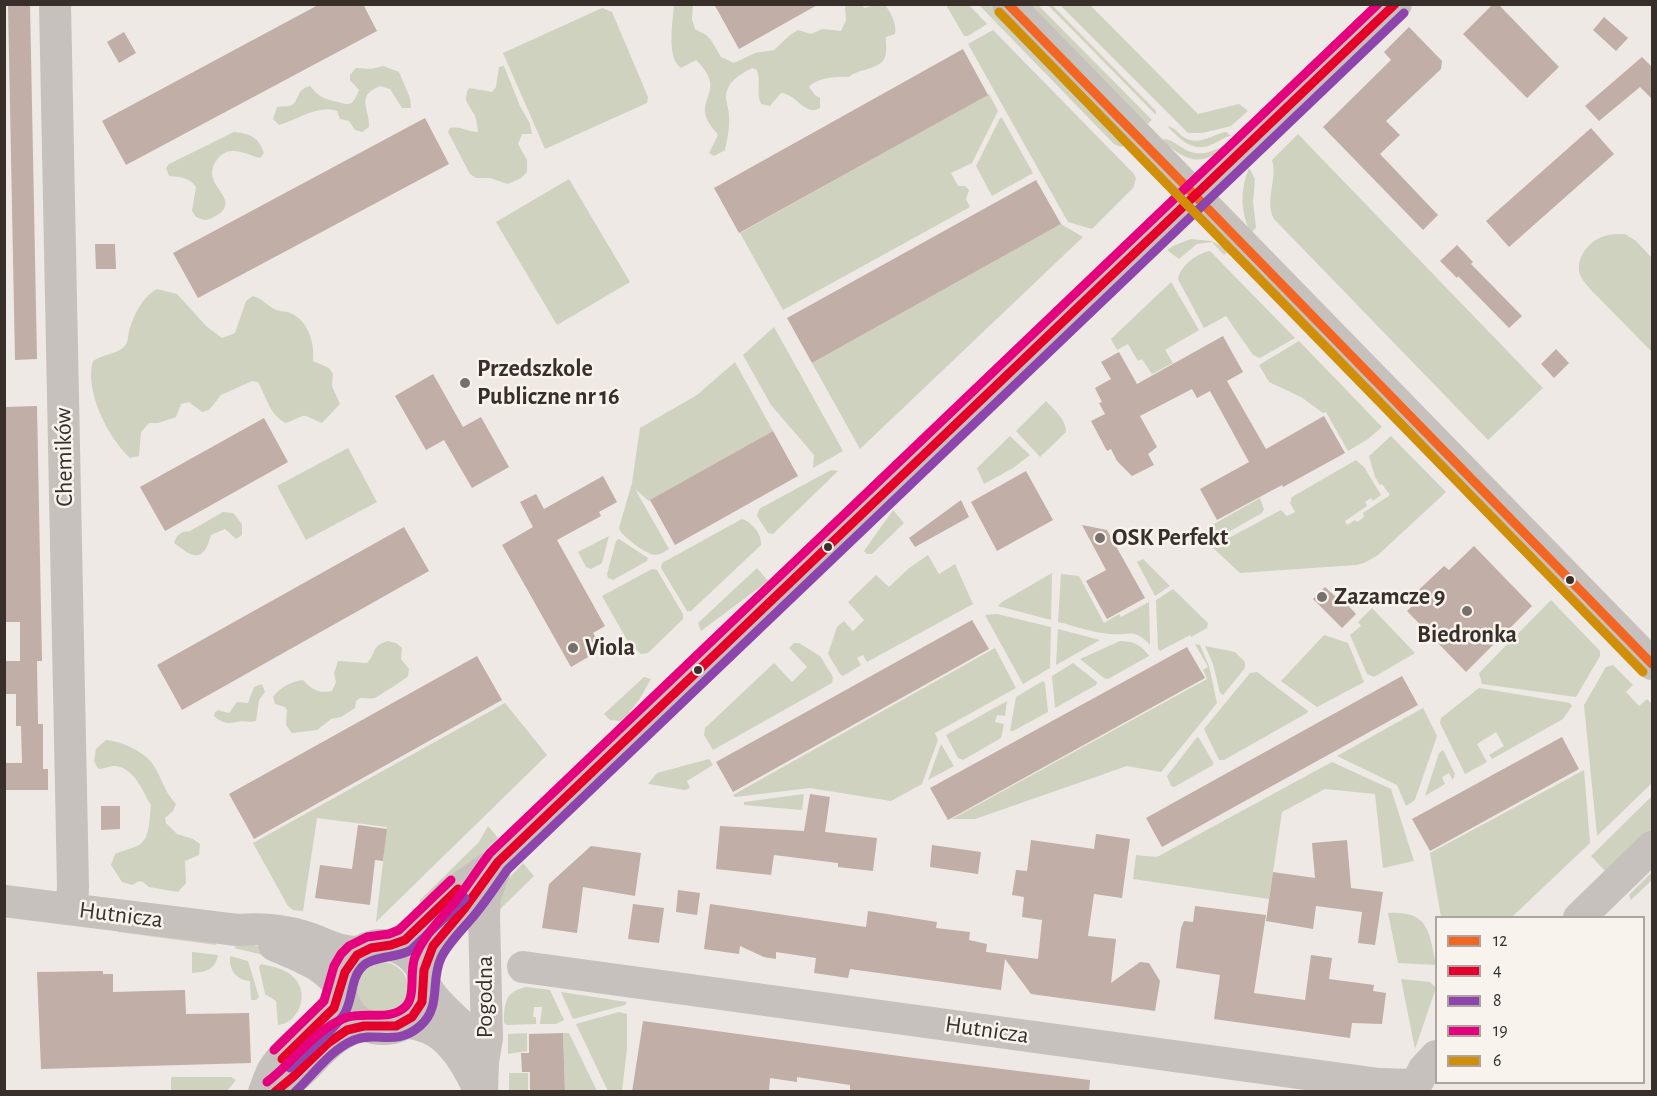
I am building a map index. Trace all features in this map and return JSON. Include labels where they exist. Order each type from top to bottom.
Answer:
[{"type":"street","name":"Chemików","points":[[55,4],[72,909]]},
{"type":"street","points":[[1008,4],[1653,664]]},
{"type":"street","points":[[392,946],[413,934],[451,894],[498,862],[1396,4]]},
{"type":"street","points":[[1581,916],[1653,847]]},
{"type":"street","points":[[341,989],[349,1011],[367,1025],[392,1028],[404,1023],[418,1011],[424,995],[424,980],[431,950],[469,904],[498,862]]},
{"type":"street","name":"Pogodna","points":[[482,1082],[487,1038],[485,896],[498,862]]},
{"type":"street","name":"Hutnicza","points":[[4,901],[237,930],[266,928],[304,936],[346,952],[360,952]]},
{"type":"street","name":"Hutnicza","points":[[237,930],[322,968],[331,974],[341,989]]},
{"type":"street","points":[[264,1092],[273,1070],[334,1008],[346,968],[360,952],[381,945],[404,950],[414,958],[424,980]]},
{"type":"street","name":"Hutnicza","points":[[523,967],[1416,1088],[1425,1069],[1435,1058]]},
{"type":"street","name":"Pogodna","points":[[424,980],[431,997],[467,1030],[476,1045],[482,1082]]},
{"type":"street","name":"Pogodna","points":[[404,1023],[417,1023],[427,1027],[456,1048],[482,1082]]},
{"type":"street","points":[[274,1092],[288,1083],[333,1039],[348,1030],[367,1025]]},
{"type":"green space","points":[[674,5],[693,5],[692,19],[695,29],[711,40],[721,57],[734,63],[755,53],[774,50],[798,30],[811,34],[822,29],[841,31],[846,20],[846,5],[861,5],[865,8],[885,5],[893,19],[895,34],[886,37],[885,58],[877,66],[849,77],[833,77],[812,84],[809,87],[820,98],[820,108],[815,110],[810,110],[787,94],[781,93],[770,106],[761,104],[757,70],[752,68],[743,73],[734,80],[726,93],[729,125],[725,150],[714,156],[709,153],[718,135],[708,121],[705,111],[710,86],[709,78],[696,60],[681,68],[676,63],[672,48]]},
{"type":"green space","points":[[946,5],[969,5],[987,24],[968,36],[964,36]]},
{"type":"green space","points":[[979,5],[990,5],[1127,144],[1121,147],[1114,144]]},
{"type":"green space","points":[[1025,5],[1038,5],[1152,120],[1144,127]]},
{"type":"green space","points":[[1048,5],[1052,5],[1156,111],[1156,115]]},
{"type":"green space","points":[[1060,5],[1090,5],[1198,114],[1239,104],[1248,111],[1231,126],[1202,133],[1188,133]]},
{"type":"green space","points":[[602,8],[612,12],[648,97],[647,103],[545,149],[503,53]]},
{"type":"green space","points":[[993,30],[1134,174],[1136,179],[1133,188],[1092,229],[1068,222],[968,44]]},
{"type":"green space","points":[[383,66],[399,72],[410,98],[411,108],[402,108],[390,89],[380,86],[372,90],[366,99],[369,127],[362,132],[355,130],[349,121],[340,119],[337,111],[330,109],[315,111],[279,125],[273,119],[277,107],[292,105],[300,92],[310,86],[323,98],[349,104],[359,90],[350,80],[350,75],[356,68],[371,69]]},
{"type":"green space","points":[[504,66],[530,124],[532,134],[522,134],[518,144],[527,160],[527,172],[521,178],[508,184],[490,178],[476,178],[470,174],[448,132],[450,128],[461,128],[478,132],[475,116],[466,99],[467,92],[469,88],[492,92],[496,87],[499,67]]},
{"type":"green space","points":[[989,94],[998,111],[972,163],[951,173],[958,186],[965,186],[969,190],[966,199],[970,207],[783,310],[740,233]]},
{"type":"green space","points":[[1000,118],[1033,173],[992,196],[976,166]]},
{"type":"green space","points":[[1167,126],[1192,141],[1226,132],[1231,136],[1206,147],[1199,147],[1187,144]]},
{"type":"green space","points":[[234,132],[253,137],[264,153],[260,158],[242,152],[228,152],[216,160],[212,174],[224,198],[225,207],[209,219],[196,217],[192,211],[196,187],[188,179],[169,176],[166,168],[169,164]]},
{"type":"green space","points":[[1298,134],[1543,388],[1488,440],[1274,219],[1270,205],[1272,160]]},
{"type":"green space","points":[[1165,139],[1196,153],[1229,146],[1209,157],[1194,159],[1180,154],[1161,141]]},
{"type":"green space","points":[[1249,168],[1255,179],[1253,202],[1256,227],[1251,234],[1242,201]]},
{"type":"green space","points":[[569,179],[630,282],[557,325],[496,222]]},
{"type":"green space","points":[[1061,224],[1083,237],[860,449],[812,363]]},
{"type":"green space","points":[[1625,234],[1636,241],[1652,258],[1652,352],[1590,289],[1579,271],[1581,258],[1588,246],[1607,235]]},
{"type":"green space","points":[[1191,239],[1211,241],[1229,250],[1224,255],[1212,242],[1197,244],[1179,259],[1167,250]]},
{"type":"green space","points":[[1210,251],[1295,338],[1260,358],[1253,355],[1226,316],[1204,328],[1178,279],[1182,269],[1190,261]]},
{"type":"green space","points":[[1171,282],[1199,330],[1165,350],[1173,363],[1152,374],[1142,359],[1138,361],[1128,344],[1117,350],[1111,339]]},
{"type":"green space","points":[[157,289],[177,294],[206,326],[222,338],[235,333],[246,301],[253,296],[274,309],[295,315],[309,332],[313,347],[313,361],[329,368],[333,374],[332,386],[340,404],[322,423],[304,416],[286,423],[272,411],[258,382],[252,381],[221,395],[209,410],[202,412],[189,402],[181,404],[176,417],[158,423],[149,423],[141,432],[139,456],[130,458],[106,426],[100,413],[92,386],[91,373],[93,361],[125,346],[139,307]]},
{"type":"green space","points":[[774,327],[843,451],[813,468],[814,455],[771,405],[743,355]]},
{"type":"green space","points":[[1299,341],[1382,427],[1348,451],[1326,412],[1323,413],[1301,397],[1269,382],[1259,365]]},
{"type":"green space","points":[[735,362],[773,431],[649,501],[635,489],[669,549],[659,554],[651,554],[629,540],[619,528],[632,483],[640,428],[697,395]]},
{"type":"green space","points":[[1046,401],[1062,419],[1066,432],[1040,457],[1016,431]]},
{"type":"green space","points":[[1010,436],[1030,455],[1013,468],[984,484],[977,468]]},
{"type":"green space","points":[[1391,436],[1446,492],[1378,555],[1356,565],[1240,573],[1212,547],[1281,510],[1287,516],[1295,512],[1290,503],[1292,497],[1356,460],[1364,467],[1381,495],[1373,501],[1371,498],[1365,502],[1367,506],[1345,521],[1347,525],[1355,520],[1357,522],[1364,517],[1363,513],[1390,495],[1375,477],[1369,456]]},
{"type":"green space","points":[[348,448],[377,502],[306,540],[277,486]]},
{"type":"green space","points":[[831,470],[838,471],[773,534],[768,533],[757,516],[759,509]]},
{"type":"green space","points":[[1260,498],[1264,509],[1262,513],[1209,543],[1208,532],[1214,524]]},
{"type":"green space","points":[[893,510],[904,523],[872,554],[867,554],[864,551]]},
{"type":"green space","points":[[223,512],[233,513],[242,524],[242,535],[236,539],[225,529],[211,535],[205,550],[198,555],[190,554],[174,543],[177,536],[183,532],[190,531]]},
{"type":"green space","points":[[742,519],[756,529],[761,545],[691,611],[687,611],[661,568],[662,563]]},
{"type":"green space","points":[[609,536],[602,563],[591,569],[586,567],[578,552]]},
{"type":"green space","points":[[619,539],[648,558],[647,561],[613,580],[608,578],[607,574],[616,541]]},
{"type":"green space","points":[[928,555],[939,574],[955,564],[973,604],[867,662],[863,655],[857,658],[861,665],[843,676],[840,674],[828,654],[837,627],[844,621],[853,631],[864,620],[848,602],[876,575],[889,587],[908,569]]},
{"type":"green space","points":[[1143,559],[1170,586],[1155,596],[1137,562]]},
{"type":"green space","points":[[757,568],[768,581],[701,631],[698,623]]},
{"type":"green space","points":[[652,569],[657,570],[683,614],[683,619],[648,653],[641,654],[627,640],[602,596]]},
{"type":"green space","points":[[1052,573],[1051,620],[998,606],[1002,602]]},
{"type":"green space","points":[[1061,574],[1079,576],[1104,623],[1119,614],[1121,617],[1149,602],[1150,645],[1135,634],[1091,631],[1058,622]]},
{"type":"green space","points":[[1173,589],[1208,623],[1207,628],[1160,651],[1158,649],[1156,600]]},
{"type":"green space","points":[[1551,600],[1600,651],[1600,656],[1576,697],[1482,684],[1479,673]]},
{"type":"green space","points":[[1372,608],[1415,653],[1374,677],[1367,674],[1350,635],[1361,626],[1358,622]]},
{"type":"green space","points":[[997,614],[1051,627],[1050,668],[1023,684],[985,615]]},
{"type":"green space","points":[[1058,629],[1100,640],[1056,665]]},
{"type":"green space","points":[[1324,635],[1348,643],[1364,682],[1317,707],[1281,681]]},
{"type":"green space","points":[[387,641],[396,643],[402,648],[401,659],[409,669],[408,676],[375,698],[360,698],[356,701],[355,708],[341,717],[331,719],[317,730],[292,733],[286,725],[287,710],[275,704],[273,697],[282,688],[290,683],[303,680],[316,690],[332,691],[336,682],[334,673],[338,661],[367,663],[376,648]]},
{"type":"green space","points":[[1120,641],[1137,644],[1149,656],[1108,679],[1080,659]]},
{"type":"green space","points":[[794,643],[799,643],[820,656],[833,677],[832,683],[713,750],[704,735],[705,728],[774,663],[792,682],[807,667],[789,648]]},
{"type":"green space","points":[[1195,644],[1200,645],[1209,666],[1217,703],[1161,772],[1127,766],[975,819],[952,819],[1207,679],[1203,670],[1208,667]]},
{"type":"green space","points":[[1205,646],[1235,652],[1245,662],[1245,668],[1223,695],[1220,693],[1213,664]]},
{"type":"green space","points":[[995,648],[1016,688],[935,733],[938,740],[922,784],[891,801],[810,788],[735,797],[733,795]]},
{"type":"green space","points":[[1073,663],[1097,682],[1096,685],[1055,708],[1052,676]]},
{"type":"green space","points":[[1613,665],[1633,685],[1626,692],[1639,706],[1647,699],[1652,704],[1652,783],[1597,836],[1584,705],[1606,667]]},
{"type":"green space","points":[[1257,672],[1308,711],[1224,760],[1219,760],[1204,729],[1250,673]]},
{"type":"green space","points":[[644,677],[651,679],[626,717],[620,721],[610,720],[604,714]]},
{"type":"green space","points":[[1043,681],[1048,712],[1010,731],[1016,697]]},
{"type":"green space","points":[[262,684],[265,692],[259,700],[256,721],[227,723],[214,716],[218,710],[229,713],[237,702],[248,703],[254,687]]},
{"type":"green space","points":[[1479,688],[1570,703],[1572,706],[1563,719],[1492,759],[1489,755],[1504,746],[1496,732],[1477,744],[1487,762],[1465,774],[1440,723],[1441,718]]},
{"type":"green space","points":[[1007,701],[1005,716],[997,715],[995,722],[1004,724],[1001,738],[963,760],[958,758],[946,735]]},
{"type":"green space","points":[[505,703],[547,755],[376,922],[387,827],[317,818],[303,911],[293,910],[288,906],[253,843]]},
{"type":"green space","points":[[1423,708],[1437,736],[1415,800],[1406,806],[1397,785],[1337,756]]},
{"type":"green space","points":[[1197,737],[1213,765],[1174,787],[1171,786],[1167,776]]},
{"type":"green space","points":[[106,740],[131,747],[152,763],[168,794],[176,804],[173,811],[165,818],[166,823],[177,834],[200,844],[199,855],[185,861],[186,883],[178,892],[149,887],[139,881],[132,885],[122,882],[111,865],[115,854],[136,846],[146,838],[151,805],[136,780],[126,770],[112,766],[98,769],[94,761],[96,749]]},
{"type":"green space","points":[[941,744],[954,766],[928,780]]},
{"type":"green space","points":[[1443,750],[1455,774],[1453,780],[1449,773],[1442,777],[1445,784],[1425,796],[1439,753]]},
{"type":"green space","points":[[709,759],[713,765],[687,781],[690,788],[685,790],[648,784],[657,773]]},
{"type":"green space","points":[[1332,762],[1391,789],[1414,861],[1383,868],[1375,794],[1325,789],[1282,812],[1269,899],[1133,879],[1136,855],[1157,857]]},
{"type":"green space","points":[[1584,770],[1590,843],[1513,916],[1441,916],[1430,853]]},
{"type":"green space","points":[[804,794],[802,810],[744,805],[744,802]]},
{"type":"green space","points":[[1652,796],[1652,831],[1608,874],[1591,856]]},
{"type":"green space","points":[[488,826],[498,838],[423,911],[419,908],[420,900],[479,842]]},
{"type":"green space","points":[[523,863],[534,876],[491,918],[496,892]]},
{"type":"green space","points":[[1652,872],[1652,880],[1631,900],[1629,895]]},
{"type":"green space","points":[[1388,913],[1412,916],[1425,925],[1435,960],[1435,965],[1398,963]]},
{"type":"green space","points":[[119,929],[215,943],[216,945],[118,932]]},
{"type":"green space","points":[[250,944],[270,950],[285,960],[234,948],[238,945]]},
{"type":"green space","points":[[192,952],[218,955],[212,967],[202,972],[192,973]]},
{"type":"green space","points":[[230,956],[248,961],[259,997],[256,1000],[251,1000],[250,981],[241,979],[232,970]]},
{"type":"green space","points":[[382,962],[396,966],[404,974],[408,988],[404,1002],[396,1010],[382,1014],[368,1010],[360,1002],[356,988],[360,974],[368,966]]},
{"type":"green space","points":[[261,964],[289,973],[300,986],[299,1008],[296,1014],[285,1023],[278,1025],[276,1001],[265,994],[259,967]]},
{"type":"green space","points":[[1401,979],[1430,982],[1435,987],[1415,1049]]},
{"type":"green space","points":[[527,987],[550,990],[564,1020],[556,1024],[540,1024],[542,1007],[534,1007],[533,1017],[536,1017],[536,1024],[507,1025],[504,1023],[507,999],[514,992]]},
{"type":"green space","points":[[561,992],[627,1002],[625,1005],[573,1019]]},
{"type":"green space","points":[[619,1012],[627,1014],[627,1049],[622,1091],[608,1091],[576,1024]]},
{"type":"green space","points":[[527,1033],[527,1051],[508,1054],[508,1034]]},
{"type":"green space","points":[[563,1033],[569,1033],[597,1091],[565,1091]]},
{"type":"green space","points":[[509,1073],[528,1073],[528,1091],[509,1091]]},
{"type":"green space","points":[[171,1077],[231,1077],[236,1080],[227,1091],[171,1092]]},
{"type":"building","points":[[8,4],[30,4],[37,359],[15,360]]},
{"type":"building","points":[[320,4],[363,4],[377,31],[126,165],[102,121]]},
{"type":"building","points":[[714,4],[819,4],[739,49]]},
{"type":"building","points":[[1493,4],[1498,4],[1559,67],[1527,98],[1463,34]]},
{"type":"building","points":[[1604,17],[1628,38],[1616,51],[1593,30]]},
{"type":"building","points":[[1409,27],[1442,61],[1441,69],[1386,121],[1400,135],[1380,154],[1438,215],[1423,230],[1323,127],[1391,60],[1384,52]]},
{"type":"building","points":[[124,32],[136,53],[119,63],[107,42]]},
{"type":"building","points":[[963,49],[988,95],[739,233],[714,188]]},
{"type":"building","points":[[1642,57],[1653,68],[1653,100],[1640,87],[1599,121],[1585,106]]},
{"type":"building","points":[[425,118],[449,164],[198,298],[173,253]]},
{"type":"building","points":[[1591,128],[1614,154],[1509,247],[1486,221]]},
{"type":"building","points":[[1036,180],[1061,224],[812,363],[787,318]]},
{"type":"building","points":[[95,244],[115,244],[116,269],[96,269]]},
{"type":"building","points":[[1457,245],[1473,262],[1471,264],[1522,316],[1509,328],[1440,261]]},
{"type":"building","points":[[1223,336],[1243,372],[1227,381],[1266,449],[1324,416],[1345,453],[1217,520],[1200,489],[1249,462],[1210,391],[1197,398],[1192,389],[1140,416],[1157,447],[1148,454],[1154,465],[1132,476],[1117,461],[1111,449],[1107,451],[1091,421],[1105,414],[1095,388],[1111,379],[1101,362],[1119,352],[1137,384]]},
{"type":"building","points":[[1556,349],[1569,363],[1554,378],[1541,364]]},
{"type":"building","points":[[433,374],[463,427],[481,417],[509,467],[472,488],[444,440],[426,450],[395,396]]},
{"type":"building","points":[[37,406],[42,661],[20,661],[20,622],[4,622],[4,407]]},
{"type":"building","points":[[264,418],[288,462],[165,531],[140,487]]},
{"type":"building","points":[[773,431],[798,476],[675,545],[650,500]]},
{"type":"building","points":[[1026,471],[1053,520],[997,551],[971,502]]},
{"type":"building","points":[[603,476],[617,502],[599,512],[601,516],[557,540],[605,626],[593,633],[602,649],[571,667],[502,545],[533,527],[520,502],[536,494],[544,509]]},
{"type":"building","points":[[961,500],[969,517],[915,547],[909,538]]},
{"type":"building","points":[[1082,525],[1107,530],[1145,598],[1107,619],[1086,581],[1106,570]]},
{"type":"building","points":[[404,527],[429,571],[182,710],[157,665]]},
{"type":"building","name":"Biedronka","points":[[1474,546],[1532,606],[1466,672],[1407,611],[1413,605],[1408,600],[1444,566],[1449,570]]},
{"type":"building","points":[[1325,587],[1336,597],[1338,595],[1356,614],[1342,628],[1313,599]]},
{"type":"building","points":[[972,620],[989,649],[733,792],[716,762]]},
{"type":"building","points":[[1187,647],[1205,678],[948,820],[930,788]]},
{"type":"building","points":[[477,656],[502,700],[254,839],[229,794]]},
{"type":"building","points":[[5,661],[37,661],[38,724],[43,724],[43,769],[48,769],[48,790],[4,790],[4,763],[22,763],[21,726],[16,726],[16,694],[6,694]]},
{"type":"building","points":[[1402,676],[1418,705],[1162,847],[1146,818]]},
{"type":"building","points":[[1562,737],[1579,769],[1430,851],[1412,819]]},
{"type":"building","points":[[810,794],[830,797],[825,832],[877,838],[873,871],[838,867],[838,863],[774,855],[771,875],[716,869],[720,826],[804,831]]},
{"type":"building","points":[[101,806],[120,806],[120,829],[101,830]]},
{"type":"building","points":[[358,825],[387,829],[383,861],[375,860],[370,905],[315,898],[320,865],[352,869]]},
{"type":"building","points":[[1096,834],[1130,839],[1122,898],[1094,894],[1088,936],[1116,939],[1111,983],[1140,962],[1149,963],[1160,981],[1155,1011],[1031,994],[1005,959],[1001,990],[850,969],[848,978],[814,973],[816,958],[776,952],[776,959],[764,957],[740,946],[739,954],[704,949],[710,904],[866,927],[868,911],[937,922],[936,928],[970,932],[969,940],[987,944],[986,952],[1038,959],[1042,920],[1022,917],[1024,897],[1012,895],[1016,870],[1027,871],[1031,840],[1094,849]]},
{"type":"building","points":[[1347,840],[1351,888],[1383,892],[1375,945],[1358,943],[1362,912],[1316,906],[1313,929],[1266,921],[1273,872],[1315,878],[1312,843]]},
{"type":"building","points":[[932,845],[981,852],[978,874],[930,867]]},
{"type":"building","points":[[591,846],[641,853],[635,896],[583,887],[577,933],[542,928],[549,884]]},
{"type":"building","points":[[678,890],[700,893],[697,915],[676,912]]},
{"type":"building","points":[[633,904],[664,908],[659,943],[628,939]]},
{"type":"building","points":[[1195,906],[1266,915],[1254,993],[1305,1000],[1311,955],[1332,958],[1329,979],[1374,985],[1373,991],[1386,993],[1382,1024],[1352,1023],[1350,1038],[1214,1019],[1220,975],[1176,968],[1181,928],[1184,921],[1193,922]]},
{"type":"building","points":[[103,971],[103,974],[113,974],[113,992],[185,990],[186,1014],[249,1013],[251,1063],[41,1069],[37,972]]},
{"type":"building","points":[[643,1021],[1090,1080],[1089,1092],[850,1092],[850,1085],[797,1077],[797,1082],[770,1078],[769,1092],[632,1092]]},
{"type":"building","points":[[563,1033],[565,1092],[530,1092],[530,1072],[522,1072],[521,1053],[529,1053],[529,1034]]},
{"type":"transit line","name":"12","points":[[1008,4],[1652,664]]},
{"type":"transit line","name":"19","points":[[267,1082],[323,1030],[334,1023],[352,1016],[393,1014],[406,1006],[411,996],[413,963],[419,949],[490,853],[1378,4]]},
{"type":"transit line","name":"4","points":[[275,1092],[328,1043],[347,1030],[364,1026],[396,1026],[412,1017],[422,1002],[424,970],[433,946],[464,909],[498,862],[1395,4]]},
{"type":"transit line","name":"6","points":[[999,12],[1643,672]]},
{"type":"transit line","name":"8","points":[[295,1092],[345,1044],[362,1038],[403,1036],[420,1026],[431,1011],[441,958],[507,870],[1404,13]]},
{"type":"transit line","name":"19","points":[[274,1050],[324,1001],[334,966],[349,946],[367,937],[399,930],[451,880]]},
{"type":"transit line","name":"4","points":[[282,1059],[334,1008],[345,972],[357,955],[371,948],[405,940],[458,889]]},
{"type":"transit line","name":"8","points":[[290,1068],[343,1016],[349,1004],[356,976],[364,965],[411,950],[465,898]]},
{"type":"place","name":"Przedszkole Publiczne nr 16","points":[[465,383]]},
{"type":"place","name":"OSK Perfekt","points":[[1100,538]]},
{"type":"place","name":"Zazamcze 9","points":[[1322,597]]},
{"type":"place","name":"Biedronka","points":[[1467,611]]},
{"type":"place","name":"Viola","points":[[573,648]]}]
